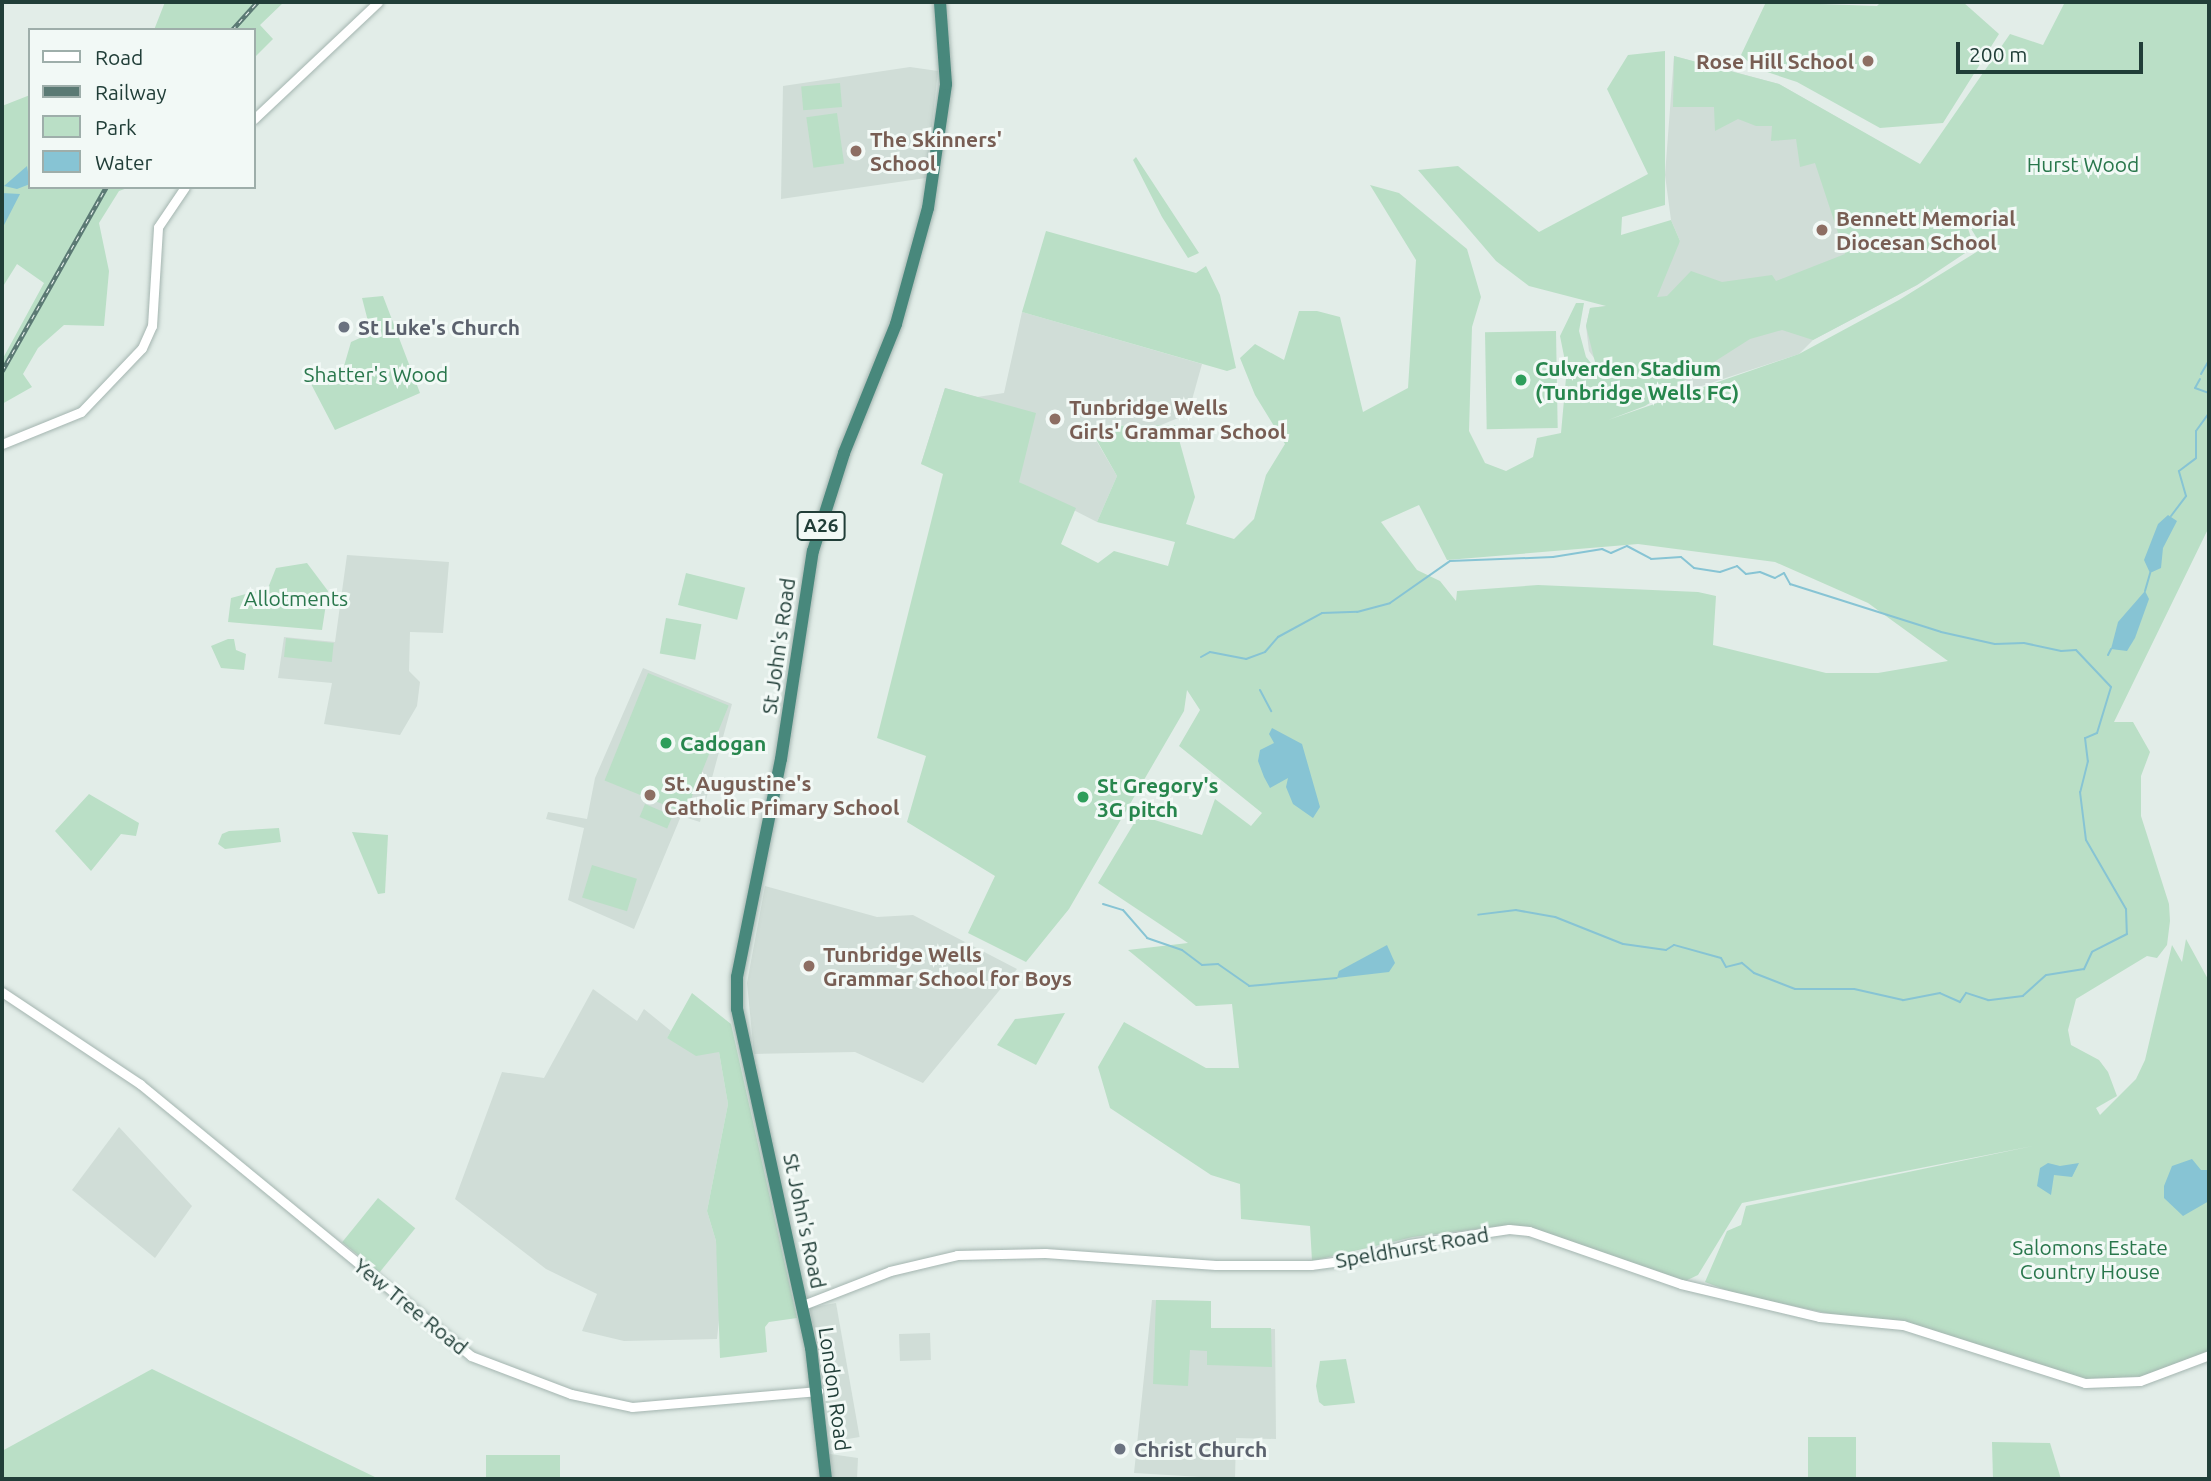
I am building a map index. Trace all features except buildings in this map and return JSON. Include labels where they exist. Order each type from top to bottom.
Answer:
[{"type":"highway","name":"St John's Road","points":[[803,1305],[737,1009],[737,977],[781,759],[813,551],[844,453],[896,324],[928,208],[946,84],[940,2]]},
{"type":"highway","name":"London Road","points":[[803,1305],[818,1391],[826,1479]]},
{"type":"street","points":[[256,117],[372,4]]},
{"type":"street","points":[[2,444],[81,412],[142,348],[152,326],[158,227],[184,189]]},
{"type":"street","name":"Yew Tree Road","points":[[2,992],[140,1084],[471,1356],[571,1394],[632,1407],[818,1391]]},
{"type":"street","name":"Speldhurst Road","points":[[803,1305],[890,1271],[957,1255],[1045,1253],[1216,1265],[1311,1265],[1356,1259],[1409,1244],[1509,1229],[1529,1231],[1681,1284],[1819,1317],[1903,1325],[2085,1383],[2121,1384],[2155,1377],[2209,1355]]},
{"type":"shaded area","name":"Bennett Memorial Diocesan School","points":[[1674,56],[1779,84],[1945,179],[1974,247],[1917,285],[1813,340],[1799,354],[1604,418],[1597,362],[1589,351],[1586,326],[1590,308],[1642,302],[1680,241],[1671,220],[1665,175]]},
{"type":"shaded area","name":"The Skinners' School","points":[[910,67],[938,71],[926,178],[781,199],[783,86]]},
{"type":"shaded area","name":"Tunbridge Wells Girls' Grammar School","points":[[1022,312],[1202,364],[1188,414],[1161,425],[1104,426],[1096,440],[1117,476],[1097,522],[1019,482],[921,464],[945,388],[977,397],[1004,393]]},
{"type":"shaded area","points":[[347,555],[449,562],[443,633],[410,632],[409,671],[420,682],[417,706],[400,735],[324,724],[332,683],[278,678],[284,637],[335,642]]},
{"type":"shaded area","name":"St. Augustine's Catholic Primary School","points":[[643,668],[732,704],[700,822],[681,816],[634,929],[568,900],[584,828],[546,819],[548,812],[587,819],[595,778]]},
{"type":"shaded area","points":[[765,886],[877,917],[913,915],[1017,969],[923,1083],[855,1052],[754,1054],[747,983]]},
{"type":"shaded area","points":[[593,989],[637,1021],[644,1009],[671,1031],[667,1038],[719,1052],[728,1104],[707,1211],[716,1241],[721,1301],[717,1339],[624,1341],[582,1331],[597,1294],[546,1269],[455,1199],[502,1072],[544,1078]]},
{"type":"shaded area","points":[[119,1127],[192,1206],[155,1258],[72,1190]]},
{"type":"shaded area","points":[[1152,1300],[1211,1301],[1211,1328],[1275,1329],[1276,1439],[1236,1438],[1235,1479],[1134,1473]]},
{"type":"shaded area","points":[[836,1303],[860,1437],[833,1442],[809,1308]]},
{"type":"shaded area","points":[[930,1333],[931,1360],[900,1361],[899,1334]]},
{"type":"shaded area","points":[[830,1454],[858,1458],[857,1479],[829,1479]]},
{"type":"green space","points":[[165,2],[284,2],[260,25],[273,39],[256,56],[256,28],[155,28]]},
{"type":"green space","name":"Rose Hill School","points":[[1766,2],[1877,6],[1881,2],[1963,2],[1999,34],[1943,123],[1880,128],[1797,82],[1755,68],[1741,55]]},
{"type":"green space","points":[[2065,2],[2209,2],[2209,527],[2114,722],[2133,722],[2150,752],[2141,776],[2141,816],[2169,904],[2167,945],[2157,958],[2147,956],[2076,999],[2068,1030],[2071,1045],[2099,1060],[2108,1072],[2117,1096],[2096,1108],[2100,1115],[2136,1079],[2145,1060],[2172,945],[2182,962],[2186,939],[2209,981],[2209,1353],[2146,1376],[2085,1380],[1922,1328],[1831,1314],[1736,1294],[1705,1282],[1727,1231],[1741,1225],[1746,1206],[2038,1145],[1742,1203],[1698,1275],[1683,1282],[1530,1227],[1509,1225],[1413,1237],[1312,1261],[1310,1226],[1241,1219],[1240,1184],[1211,1175],[1110,1108],[1098,1067],[1124,1022],[1206,1068],[1239,1068],[1232,1004],[1196,1006],[1128,950],[1188,943],[1098,883],[1139,815],[1202,835],[1215,799],[1251,826],[1262,813],[1179,746],[1200,710],[1187,690],[1184,711],[1069,909],[1026,962],[968,933],[995,876],[907,822],[926,756],[877,738],[943,474],[921,464],[945,388],[1036,413],[1019,482],[1076,508],[1061,544],[1098,563],[1114,551],[1168,566],[1175,542],[1097,522],[1117,476],[1096,439],[1104,426],[1175,425],[1195,497],[1186,524],[1234,539],[1254,519],[1266,475],[1285,444],[1255,395],[1240,358],[1255,344],[1284,360],[1299,311],[1317,311],[1340,317],[1363,412],[1408,388],[1416,260],[1370,185],[1399,193],[1467,249],[1481,297],[1472,327],[1469,431],[1485,463],[1506,471],[1533,457],[1537,438],[1561,433],[1566,378],[1576,366],[1565,361],[1560,336],[1576,303],[1584,303],[1579,331],[1586,357],[1597,370],[1586,326],[1590,308],[1606,306],[1529,286],[1496,261],[1418,170],[1458,166],[1539,232],[1648,174],[1607,89],[1628,55],[1665,51],[1665,205],[1622,217],[1621,235],[1671,220],[1680,241],[1657,297],[1667,296],[1691,271],[1722,282],[1772,275],[1776,281],[1845,254],[1815,163],[1800,167],[1796,139],[1771,141],[1772,126],[1756,126],[1738,119],[1715,131],[1714,107],[1673,107],[1674,56],[1779,84],[1920,164],[2010,34],[2043,45]],"holes":[[[1965,219],[1983,248],[1899,300],[1799,354],[1608,420],[1645,406],[1750,339],[1782,330],[1813,340],[1917,285],[1974,247]],[[1419,505],[1447,560],[1638,544],[1775,562],[1868,603],[1948,661],[1878,673],[1826,673],[1713,645],[1716,596],[1698,592],[1538,585],[1457,591],[1456,601],[1440,581],[1417,570],[1381,522]]]},
{"type":"green space","points":[[840,83],[842,107],[803,110],[801,86]]},
{"type":"green space","points":[[28,96],[28,189],[124,189],[119,191],[99,223],[109,271],[104,326],[64,325],[38,348],[23,374],[32,387],[2,404],[2,360],[44,283],[17,264],[2,288],[2,106]]},
{"type":"green space","points":[[837,113],[844,164],[813,168],[806,117]]},
{"type":"green space","points":[[1136,157],[1199,253],[1188,258],[1162,217],[1133,160]]},
{"type":"green space","points":[[1046,231],[1196,273],[1206,266],[1220,295],[1236,368],[1227,371],[1022,312]]},
{"type":"green space","name":"Shatter's Wood","points":[[383,296],[420,393],[335,430],[309,380],[315,370],[342,373],[351,342],[371,333],[362,298]]},
{"type":"green space","name":"Culverden Stadium (Tunbridge Wells FC)","points":[[1556,331],[1558,428],[1487,429],[1485,332]]},
{"type":"green space","name":"Allotments","points":[[307,563],[328,591],[322,630],[228,622],[231,598],[268,588],[276,568]]},
{"type":"green space","points":[[686,573],[745,588],[737,620],[678,605]]},
{"type":"green space","points":[[666,618],[701,624],[695,660],[660,653]]},
{"type":"green space","points":[[286,638],[334,643],[332,662],[284,657]]},
{"type":"green space","points":[[234,639],[236,650],[246,654],[244,670],[221,668],[211,646]]},
{"type":"green space","name":"Cadogan","points":[[648,673],[729,706],[685,813],[605,781]]},
{"type":"green space","points":[[89,794],[139,823],[136,836],[121,834],[91,871],[55,831]]},
{"type":"green space","points":[[645,804],[673,816],[667,829],[640,817]]},
{"type":"green space","points":[[279,828],[281,842],[225,849],[218,844],[222,834],[229,831]]},
{"type":"green space","points":[[352,832],[388,835],[385,893],[378,894]]},
{"type":"green space","points":[[592,865],[637,879],[627,911],[582,898]]},
{"type":"green space","points":[[692,993],[731,1024],[797,1318],[769,1322],[765,1327],[767,1352],[720,1358],[716,1241],[707,1211],[728,1104],[719,1052],[696,1056],[667,1038]]},
{"type":"green space","points":[[1065,1013],[1036,1065],[997,1045],[1015,1019]]},
{"type":"green space","points":[[378,1198],[415,1228],[379,1273],[342,1242]]},
{"type":"green space","points":[[1156,1300],[1211,1301],[1211,1328],[1271,1328],[1272,1367],[1207,1365],[1207,1351],[1190,1350],[1188,1386],[1153,1384]]},
{"type":"green space","points":[[1346,1359],[1355,1403],[1324,1406],[1319,1402],[1316,1386],[1320,1361]]},
{"type":"green space","points":[[152,1369],[379,1479],[2,1479],[2,1451]]},
{"type":"green space","points":[[1808,1437],[1856,1437],[1856,1479],[1808,1479]]},
{"type":"green space","points":[[1992,1442],[2050,1443],[2061,1479],[1993,1479]]},
{"type":"green space","points":[[486,1455],[560,1455],[560,1479],[486,1479]]},
{"type":"water","points":[[27,166],[28,185],[17,189],[4,186]]},
{"type":"water","points":[[2,193],[20,194],[2,229]]},
{"type":"water","points":[[2168,515],[2177,521],[2163,548],[2161,568],[2150,573],[2144,560],[2158,524]]},
{"type":"water","points":[[2145,591],[2149,599],[2135,638],[2127,651],[2111,649],[2118,622]]},
{"type":"water","points":[[1272,728],[1302,744],[1320,807],[1313,818],[1293,804],[1286,787],[1288,778],[1270,788],[1264,777],[1258,761],[1260,750],[1274,743],[1269,734]]},
{"type":"water","points":[[1387,945],[1395,963],[1389,972],[1337,978],[1339,971]]},
{"type":"water","points":[[2192,1159],[2201,1170],[2209,1170],[2209,1201],[2183,1216],[2164,1198],[2164,1186],[2172,1166]]},
{"type":"water","points":[[2048,1163],[2060,1166],[2079,1163],[2072,1177],[2054,1175],[2051,1195],[2037,1186],[2040,1168]]},
{"type":"waterway","points":[[2201,374],[2209,360]]},
{"type":"waterway","points":[[2200,379],[2195,388],[2209,393]]},
{"type":"waterway","points":[[2171,516],[2186,496],[2179,471],[2196,458],[2196,431],[2209,413]]},
{"type":"waterway","points":[[1201,657],[1210,652],[1246,659],[1265,652],[1278,637],[1322,613],[1357,612],[1390,603],[1450,561],[1553,557],[1602,549],[1611,553],[1627,546],[1651,559],[1681,557],[1694,568],[1720,572],[1737,566],[1746,574],[1760,572],[1775,578],[1784,573],[1790,584],[1941,632],[1995,644],[2024,643],[2061,651],[2076,650],[2111,687],[2097,733],[2085,738],[2088,761],[2080,792],[2086,840],[2126,909],[2127,934],[2092,952],[2084,969],[2046,975],[2023,996],[1988,1000],[1966,993],[1960,1002],[1940,993],[1903,1000],[1854,989],[1795,989],[1754,973],[1742,963],[1726,967],[1721,958],[1674,945],[1666,950],[1623,944],[1555,917],[1516,910],[1478,915]]},
{"type":"waterway","points":[[2145,591],[2150,573]]},
{"type":"waterway","points":[[2108,655],[2111,649]]},
{"type":"waterway","points":[[1260,690],[1271,711]]},
{"type":"waterway","points":[[1103,904],[1123,910],[1147,938],[1182,950],[1202,965],[1218,964],[1249,986],[1337,978]]},
{"type":"railway","points":[[234,28],[257,2]]},
{"type":"railway","points":[[2,371],[105,189]]},
{"type":"place","name":"Rose Hill School","points":[[1868,61]]},
{"type":"place","name":"The Skinners' School","points":[[856,151]]},
{"type":"place","name":"Bennett Memorial Diocesan School","points":[[1822,230]]},
{"type":"place","name":"St Luke's Church","points":[[344,327]]},
{"type":"place","name":"Culverden Stadium (Tunbridge Wells FC)","points":[[1521,380]]},
{"type":"place","name":"Tunbridge Wells Girls' Grammar School","points":[[1055,419]]},
{"type":"place","name":"Cadogan","points":[[666,743]]},
{"type":"place","name":"St. Augustine's Catholic Primary School","points":[[650,795]]},
{"type":"place","name":"St Gregory's 3G pitch","points":[[1083,797]]},
{"type":"place","name":"Tunbridge Wells Grammar School for Boys","points":[[809,966]]},
{"type":"place","name":"Christ Church","points":[[1120,1449]]},
{"type":"park label","name":"Hurst Wood","points":[[2083,164]]},
{"type":"park label","name":"Salomons Estate Country House","points":[[2090,1259]]}]
